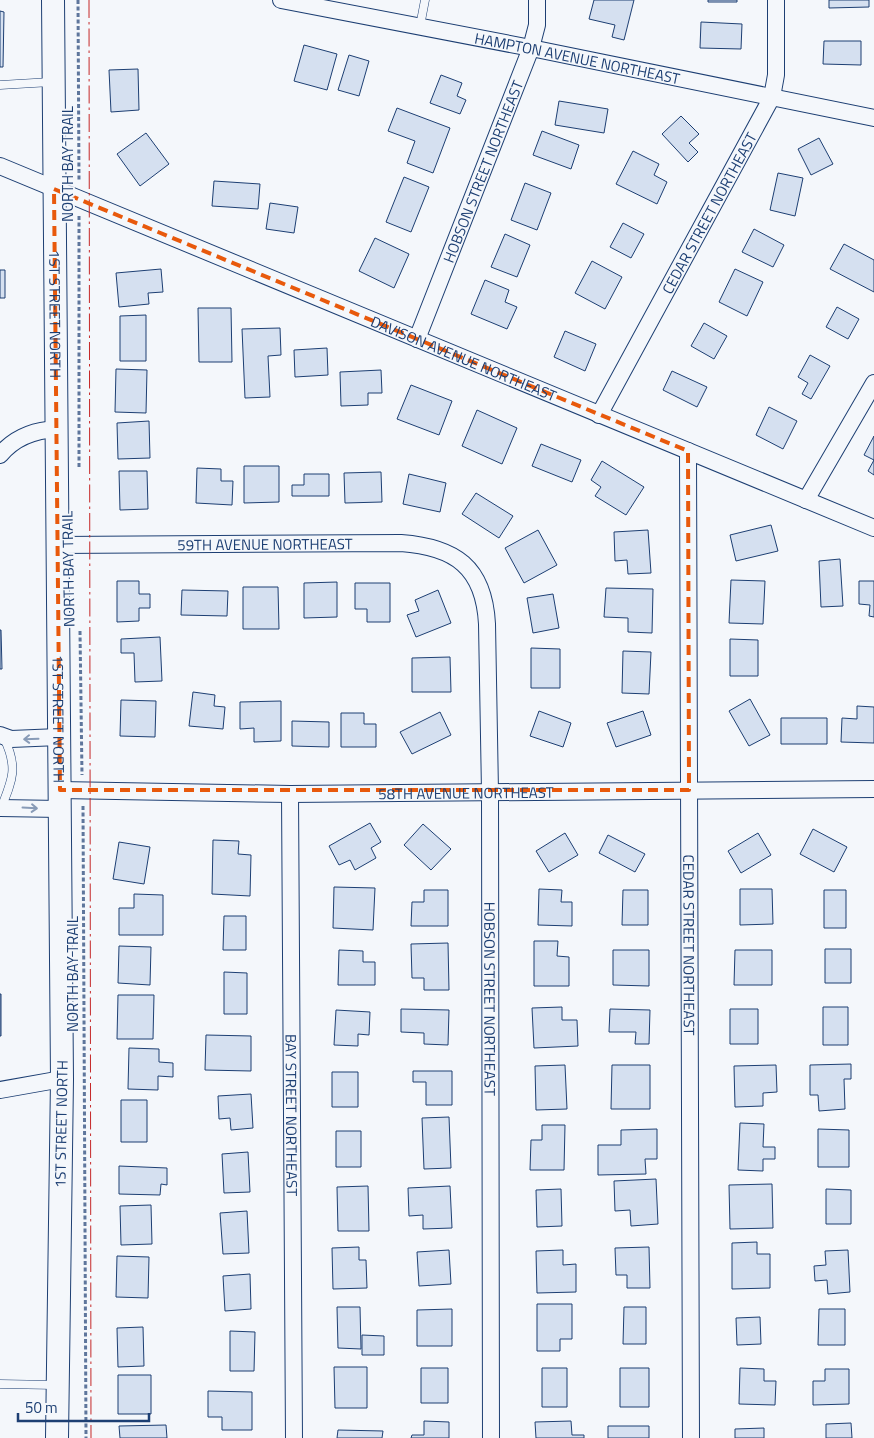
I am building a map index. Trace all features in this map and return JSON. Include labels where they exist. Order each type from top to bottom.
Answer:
[{"type":"street","name":"1ST STREET NORTH","points":[[53,0],[62,1079],[57,1438]]},
{"type":"street","name":"HAMPTON AVENUE NORTHEAST","points":[[281,0],[531,48],[874,118]]},
{"type":"street","name":"HOBSON STREET NORTHEAST","points":[[417,339],[531,48],[537,25],[537,0]]},
{"type":"street","name":"CEDAR STREET NORTHEAST","points":[[599,415],[772,97],[776,75],[776,0]]},
{"type":"street","name":"DAVISON AVENUE NORTHEAST","points":[[0,166],[874,528]]},
{"type":"street","points":[[806,500],[874,383]]},
{"type":"street","points":[[0,455],[23,436],[41,430],[57,429]]},
{"type":"street","name":"CEDAR STREET NORTHEAST","points":[[688,451],[691,1438]]},
{"type":"street","name":"59TH AVENUE NORTHEAST","points":[[59,545],[401,543],[424,545],[446,552],[465,565]]},
{"type":"street","name":"HOBSON STREET NORTHEAST","points":[[465,565],[478,583],[485,601],[490,792],[490,1438]]},
{"type":"street","points":[[1,736],[11,739],[59,737]]},
{"type":"street","name":"58TH AVENUE NORTHEAST","points":[[0,808],[60,799],[82,791],[290,794],[874,789]]},
{"type":"street","name":"BAY STREET NORTHEAST","points":[[290,794],[294,1438]]},
{"type":"street","points":[[0,1090],[62,1079]]},
{"type":"lane","points":[[420,26],[425,0]]},
{"type":"lane","points":[[0,85],[53,82]]},
{"type":"lane","points":[[0,808],[11,783],[14,768],[12,756],[1,736]]},
{"type":"lane","points":[[0,1384],[57,1384]]},
{"type":"path","name":"NORTH BAY TRAIL","points":[[78,0],[79,475]]},
{"type":"path","name":"NORTH BAY TRAIL","points":[[80,623],[86,1438]]},
{"type":"highlighted area","points":[[54,189],[688,451],[689,790],[60,790]]},
{"type":"building","points":[[594,0],[634,0],[624,40],[612,37],[615,25],[589,19]]},
{"type":"building","points":[[708,0],[737,0],[737,2],[708,2]]},
{"type":"building","points":[[829,0],[869,0],[869,7],[829,8]]},
{"type":"building","points":[[0,11],[4,12],[3,67],[0,67]]},
{"type":"building","points":[[701,22],[742,24],[741,49],[700,48]]},
{"type":"building","points":[[824,41],[861,41],[861,65],[823,64]]},
{"type":"building","points":[[304,45],[337,54],[327,90],[294,81]]},
{"type":"building","points":[[349,55],[369,61],[359,96],[338,90]]},
{"type":"building","points":[[138,69],[139,110],[111,112],[109,70]]},
{"type":"building","points":[[441,75],[462,83],[457,96],[466,100],[460,114],[430,103]]},
{"type":"building","points":[[559,101],[608,109],[604,133],[555,125]]},
{"type":"building","points":[[397,108],[450,128],[433,173],[407,163],[415,141],[388,131]]},
{"type":"building","points":[[681,116],[699,134],[689,143],[698,152],[688,162],[662,134]]},
{"type":"building","points":[[542,131],[579,145],[571,169],[533,155]]},
{"type":"building","points":[[146,133],[169,164],[140,186],[117,154]]},
{"type":"building","points":[[819,138],[833,164],[811,175],[798,149]]},
{"type":"building","points":[[633,151],[659,164],[654,175],[667,182],[657,204],[616,184]]},
{"type":"building","points":[[778,173],[803,178],[795,216],[770,210]]},
{"type":"building","points":[[404,177],[429,187],[411,232],[386,222]]},
{"type":"building","points":[[214,181],[260,184],[258,209],[212,206]]},
{"type":"building","points":[[525,183],[551,193],[537,230],[511,220]]},
{"type":"building","points":[[270,203],[298,207],[294,233],[266,229]]},
{"type":"building","points":[[623,223],[644,234],[631,258],[610,247]]},
{"type":"building","points":[[754,229],[784,245],[773,267],[742,252]]},
{"type":"building","points":[[505,234],[530,245],[517,277],[491,267]]},
{"type":"building","points":[[375,238],[409,254],[394,288],[359,271]]},
{"type":"building","points":[[844,244],[874,260],[874,292],[830,269]]},
{"type":"building","points":[[592,261],[622,277],[605,309],[575,293]]},
{"type":"building","points":[[161,269],[163,292],[148,293],[149,304],[119,307],[116,273]]},
{"type":"building","points":[[735,269],[763,282],[747,316],[719,302]]},
{"type":"building","points":[[0,270],[5,270],[5,298],[0,298]]},
{"type":"building","points":[[485,280],[509,290],[505,302],[517,307],[507,329],[471,314]]},
{"type":"building","points":[[837,307],[859,319],[848,339],[826,327]]},
{"type":"building","points":[[198,308],[231,308],[232,362],[199,362]]},
{"type":"building","points":[[146,315],[146,361],[120,361],[120,316]]},
{"type":"building","points":[[704,323],[727,336],[714,359],[691,346]]},
{"type":"building","points":[[280,328],[281,355],[268,356],[270,397],[245,398],[242,329]]},
{"type":"building","points":[[565,331],[596,344],[585,371],[554,357]]},
{"type":"building","points":[[327,348],[328,375],[295,377],[294,350]]},
{"type":"building","points":[[810,355],[830,366],[811,399],[802,394],[808,383],[798,377]]},
{"type":"building","points":[[116,369],[147,370],[146,413],[115,412]]},
{"type":"building","points":[[381,370],[382,393],[368,393],[368,405],[341,406],[340,372]]},
{"type":"building","points":[[672,371],[707,387],[697,407],[663,390]]},
{"type":"building","points":[[411,385],[452,401],[439,435],[397,419]]},
{"type":"building","points":[[769,407],[797,421],[783,449],[756,435]]},
{"type":"building","points":[[477,410],[517,428],[502,464],[462,446]]},
{"type":"building","points":[[149,421],[150,458],[118,459],[117,423]]},
{"type":"building","points":[[874,436],[874,460],[864,455]]},
{"type":"building","points":[[541,444],[581,460],[572,482],[532,466]]},
{"type":"building","points":[[874,460],[874,475],[868,471]]},
{"type":"building","points":[[602,461],[644,487],[626,515],[595,496],[601,487],[591,480]]},
{"type":"building","points":[[244,466],[279,466],[279,502],[244,503]]},
{"type":"building","points":[[197,468],[221,469],[221,481],[233,481],[232,505],[196,503]]},
{"type":"building","points":[[119,471],[147,471],[148,509],[120,510]]},
{"type":"building","points":[[381,472],[382,502],[345,503],[344,473]]},
{"type":"building","points":[[304,474],[329,474],[329,496],[292,496],[292,485],[304,485]]},
{"type":"building","points":[[409,474],[446,483],[440,512],[403,504]]},
{"type":"building","points":[[476,493],[513,516],[499,538],[462,514]]},
{"type":"building","points":[[771,525],[778,551],[736,561],[730,535]]},
{"type":"building","points":[[538,530],[557,565],[524,583],[505,548]]},
{"type":"building","points":[[648,530],[651,573],[628,574],[627,560],[615,561],[614,532]]},
{"type":"building","points":[[840,559],[843,606],[821,607],[819,561]]},
{"type":"building","points":[[731,580],[765,581],[763,624],[729,623]]},
{"type":"building","points":[[117,581],[139,581],[139,594],[150,594],[150,608],[139,608],[139,621],[117,622]]},
{"type":"building","points":[[859,581],[874,581],[874,617],[869,616],[870,605],[859,604]]},
{"type":"building","points":[[337,582],[337,617],[304,618],[304,583]]},
{"type":"building","points":[[355,583],[390,583],[390,622],[367,622],[367,609],[355,609]]},
{"type":"building","points":[[243,587],[278,587],[279,629],[243,629]]},
{"type":"building","points":[[606,588],[653,589],[652,633],[628,632],[628,618],[604,617]]},
{"type":"building","points":[[182,590],[228,591],[227,616],[181,615]]},
{"type":"building","points":[[438,590],[451,623],[416,637],[407,615],[419,611],[415,600]]},
{"type":"building","points":[[553,594],[559,628],[533,633],[527,598]]},
{"type":"building","points":[[0,630],[2,669],[0,669]]},
{"type":"building","points":[[160,637],[162,681],[135,682],[134,653],[121,653],[121,639]]},
{"type":"building","points":[[730,639],[758,640],[758,676],[730,676]]},
{"type":"building","points":[[531,648],[560,649],[560,688],[531,688]]},
{"type":"building","points":[[623,651],[651,652],[649,694],[622,693]]},
{"type":"building","points":[[450,657],[451,692],[412,692],[412,658]]},
{"type":"building","points":[[193,692],[215,695],[214,706],[225,707],[223,729],[189,726]]},
{"type":"building","points":[[750,699],[770,735],[749,746],[729,711]]},
{"type":"building","points":[[121,700],[156,701],[155,737],[120,736]]},
{"type":"building","points":[[281,701],[281,741],[254,742],[254,728],[240,729],[240,702]]},
{"type":"building","points":[[857,706],[874,707],[874,743],[841,742],[842,718],[857,719]]},
{"type":"building","points":[[539,711],[571,723],[563,747],[530,736]]},
{"type":"building","points":[[643,711],[651,735],[616,747],[607,723]]},
{"type":"building","points":[[440,712],[451,735],[412,754],[400,732]]},
{"type":"building","points":[[341,713],[364,713],[364,724],[376,724],[376,747],[341,747]]},
{"type":"building","points":[[781,718],[827,718],[827,744],[781,744]]},
{"type":"building","points":[[292,721],[329,722],[329,747],[292,746]]},
{"type":"building","points":[[370,823],[381,842],[371,848],[376,858],[355,870],[350,860],[339,865],[329,846]]},
{"type":"building","points":[[423,824],[451,849],[431,870],[404,845]]},
{"type":"building","points":[[813,829],[847,847],[834,872],[800,854]]},
{"type":"building","points":[[565,833],[578,855],[549,872],[536,851]]},
{"type":"building","points":[[758,833],[771,855],[741,873],[728,851]]},
{"type":"building","points":[[608,835],[645,854],[635,872],[599,853]]},
{"type":"building","points":[[213,840],[239,841],[238,854],[251,855],[250,896],[212,894]]},
{"type":"building","points":[[119,842],[150,847],[144,884],[113,879]]},
{"type":"building","points":[[334,887],[375,888],[373,930],[333,928]]},
{"type":"building","points":[[539,889],[562,890],[561,902],[572,902],[572,926],[538,925]]},
{"type":"building","points":[[740,889],[772,889],[773,924],[740,925]]},
{"type":"building","points":[[424,890],[448,890],[448,926],[411,926],[412,902],[424,902]]},
{"type":"building","points":[[623,890],[648,890],[648,925],[622,925]]},
{"type":"building","points":[[824,890],[846,890],[846,928],[824,928]]},
{"type":"building","points":[[134,894],[163,895],[163,935],[119,935],[119,908],[134,908]]},
{"type":"building","points":[[224,916],[246,916],[246,950],[223,950]]},
{"type":"building","points":[[534,941],[558,941],[557,956],[569,957],[569,986],[534,986]]},
{"type":"building","points":[[448,943],[449,990],[424,990],[424,978],[412,978],[411,944]]},
{"type":"building","points":[[119,946],[151,947],[150,985],[118,983]]},
{"type":"building","points":[[825,949],[851,949],[851,983],[825,983]]},
{"type":"building","points":[[339,950],[363,951],[363,962],[375,962],[375,985],[338,985]]},
{"type":"building","points":[[613,950],[649,950],[649,986],[613,985]]},
{"type":"building","points":[[735,950],[772,950],[772,985],[734,985]]},
{"type":"building","points":[[224,972],[247,973],[247,1014],[224,1014]]},
{"type":"building","points":[[1,994],[1,1036],[0,1036]]},
{"type":"building","points":[[118,995],[154,995],[153,1039],[117,1039]]},
{"type":"building","points":[[562,1007],[562,1020],[577,1020],[578,1046],[534,1048],[532,1008]]},
{"type":"building","points":[[823,1007],[848,1007],[848,1045],[823,1045]]},
{"type":"building","points":[[401,1009],[449,1010],[448,1045],[424,1044],[424,1033],[401,1032]]},
{"type":"building","points":[[610,1009],[650,1010],[649,1044],[635,1044],[636,1032],[609,1032]]},
{"type":"building","points":[[730,1009],[758,1009],[758,1044],[730,1044]]},
{"type":"building","points":[[336,1010],[370,1012],[369,1035],[358,1034],[358,1046],[334,1045]]},
{"type":"building","points":[[206,1035],[251,1036],[251,1071],[205,1070]]},
{"type":"building","points":[[129,1048],[159,1049],[159,1062],[173,1063],[173,1077],[158,1076],[158,1090],[128,1089]]},
{"type":"building","points":[[851,1064],[851,1079],[844,1079],[845,1109],[819,1111],[818,1095],[810,1095],[810,1065]]},
{"type":"building","points":[[565,1065],[567,1109],[536,1110],[535,1066]]},
{"type":"building","points":[[612,1065],[650,1065],[650,1109],[611,1109]]},
{"type":"building","points":[[776,1065],[777,1092],[763,1093],[763,1106],[735,1107],[734,1066]]},
{"type":"building","points":[[413,1071],[452,1071],[452,1105],[426,1105],[426,1082],[413,1082]]},
{"type":"building","points":[[332,1072],[358,1072],[358,1107],[332,1107]]},
{"type":"building","points":[[251,1094],[253,1128],[231,1130],[230,1118],[219,1119],[218,1096]]},
{"type":"building","points":[[121,1100],[147,1100],[147,1142],[121,1142]]},
{"type":"building","points":[[449,1117],[451,1168],[424,1169],[422,1118]]},
{"type":"building","points":[[740,1123],[764,1124],[763,1147],[775,1147],[775,1159],[763,1159],[763,1171],[738,1170]]},
{"type":"building","points":[[542,1125],[565,1125],[564,1170],[530,1170],[531,1140],[542,1140]]},
{"type":"building","points":[[657,1129],[657,1159],[645,1159],[646,1174],[598,1175],[598,1145],[621,1145],[621,1130]]},
{"type":"building","points":[[818,1129],[849,1130],[849,1167],[818,1167]]},
{"type":"building","points":[[336,1131],[361,1131],[361,1167],[336,1167]]},
{"type":"building","points":[[248,1152],[250,1192],[224,1193],[222,1154]]},
{"type":"building","points":[[119,1166],[167,1168],[167,1185],[161,1184],[160,1195],[119,1194]]},
{"type":"building","points":[[656,1179],[658,1224],[631,1226],[630,1210],[615,1211],[614,1181]]},
{"type":"building","points":[[772,1184],[773,1228],[730,1229],[729,1185]]},
{"type":"building","points":[[368,1186],[369,1231],[338,1231],[337,1187]]},
{"type":"building","points":[[450,1186],[452,1228],[423,1229],[423,1215],[409,1216],[408,1188]]},
{"type":"building","points":[[561,1189],[562,1226],[537,1227],[536,1190]]},
{"type":"building","points":[[826,1189],[851,1190],[851,1224],[826,1224]]},
{"type":"building","points":[[151,1205],[152,1244],[121,1245],[120,1206]]},
{"type":"building","points":[[247,1211],[249,1253],[223,1254],[220,1213]]},
{"type":"building","points":[[757,1242],[757,1254],[770,1254],[770,1288],[732,1289],[732,1243]]},
{"type":"building","points":[[359,1247],[359,1260],[366,1260],[367,1288],[333,1289],[332,1248]]},
{"type":"building","points":[[649,1247],[650,1288],[627,1288],[627,1275],[616,1275],[615,1248]]},
{"type":"building","points":[[449,1250],[451,1284],[419,1286],[417,1252]]},
{"type":"building","points":[[563,1250],[563,1265],[576,1264],[576,1292],[537,1293],[536,1251]]},
{"type":"building","points":[[848,1250],[850,1292],[828,1294],[827,1280],[815,1281],[814,1266],[826,1265],[825,1251]]},
{"type":"building","points":[[117,1256],[149,1257],[148,1298],[116,1297]]},
{"type":"building","points":[[250,1274],[251,1309],[225,1311],[223,1276]]},
{"type":"building","points":[[537,1304],[572,1304],[572,1339],[560,1339],[560,1351],[537,1351]]},
{"type":"building","points":[[337,1307],[360,1307],[361,1349],[338,1348]]},
{"type":"building","points":[[624,1307],[646,1307],[646,1344],[623,1344]]},
{"type":"building","points":[[452,1309],[452,1346],[417,1346],[417,1310]]},
{"type":"building","points":[[819,1309],[845,1309],[845,1345],[818,1345]]},
{"type":"building","points":[[760,1317],[761,1344],[737,1345],[736,1318]]},
{"type":"building","points":[[143,1327],[144,1366],[118,1367],[117,1328]]},
{"type":"building","points":[[230,1331],[255,1332],[254,1371],[230,1371]]},
{"type":"building","points":[[362,1335],[384,1336],[384,1355],[362,1355]]},
{"type":"building","points":[[334,1367],[367,1367],[367,1408],[335,1408]]},
{"type":"building","points":[[421,1368],[448,1368],[448,1403],[421,1403]]},
{"type":"building","points":[[542,1368],[567,1368],[567,1407],[542,1407]]},
{"type":"building","points":[[620,1368],[649,1368],[649,1407],[620,1407]]},
{"type":"building","points":[[740,1368],[764,1369],[764,1381],[776,1381],[775,1405],[739,1404]]},
{"type":"building","points":[[825,1369],[849,1369],[849,1404],[813,1405],[813,1381],[825,1381]]},
{"type":"building","points":[[118,1375],[151,1375],[151,1414],[118,1414]]},
{"type":"building","points":[[208,1391],[252,1392],[252,1430],[222,1430],[222,1417],[208,1417]]},
{"type":"building","points":[[424,1421],[449,1422],[449,1438],[411,1438],[412,1435],[424,1435]]},
{"type":"building","points":[[571,1421],[572,1435],[584,1435],[584,1438],[536,1438],[535,1422]]},
{"type":"building","points":[[851,1423],[852,1438],[826,1438],[826,1424]]},
{"type":"building","points":[[166,1425],[167,1438],[120,1438],[119,1426]]},
{"type":"building","points":[[608,1426],[649,1426],[649,1438],[608,1438]]},
{"type":"building","points":[[764,1428],[764,1438],[735,1438],[735,1429]]},
{"type":"building","points":[[338,1430],[383,1431],[382,1438],[337,1438]]},
{"type":"power","points":[[89,0],[91,1438]]}]
